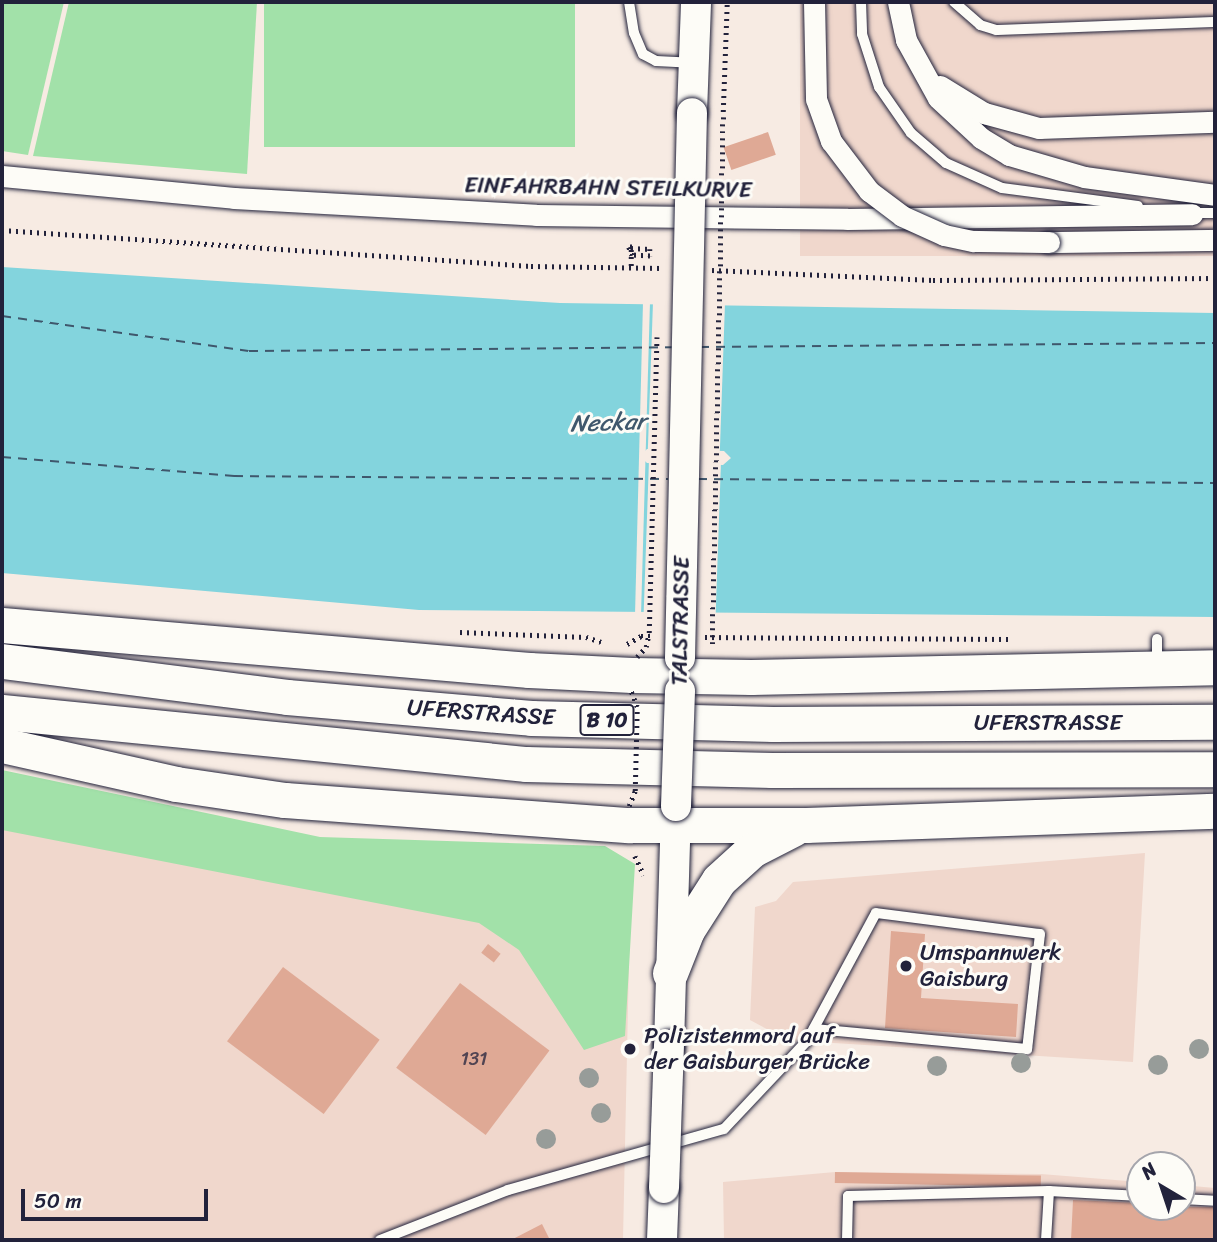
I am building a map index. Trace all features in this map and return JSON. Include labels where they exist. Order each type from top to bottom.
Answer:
[{"type":"highway","name":"B 10","points":[[2,625],[529,670],[681,660],[1157,654],[1215,667]]},
{"type":"highway","name":"UFERSTRASSE","points":[[2,661],[287,697],[531,718],[773,724],[1215,722]]},
{"type":"highway","name":"UFERSTRASSE","points":[[2,712],[526,764],[772,770],[1215,769]]},
{"type":"highway","points":[[2,745],[176,784],[285,800],[807,825],[1215,811]]},
{"type":"highway","points":[[670,973],[687,930],[719,880],[765,841],[807,825]]},
{"type":"main road","name":"TALSTRASSE","points":[[662,1240],[681,660],[696,2]]},
{"type":"street","points":[[814,2],[816,99],[831,141],[869,191],[902,216],[944,235],[973,241],[1215,240]]},
{"type":"street","points":[[898,2],[919,69],[958,118],[1009,155],[1084,177],[1215,195]]},
{"type":"street","points":[[919,69],[984,113],[1039,128],[1215,122]]},
{"type":"street","name":"EINFAHRBAHN STEILKURVE","points":[[2,176],[234,198],[536,215],[847,219],[1192,214]]},
{"type":"lane","points":[[629,2],[634,33],[643,54],[656,61],[694,63]]},
{"type":"lane","points":[[860,2],[862,34],[879,87],[911,133],[946,163],[1002,188],[1192,214]]},
{"type":"lane","points":[[954,2],[980,25],[996,30],[1215,22]]},
{"type":"lane","name":"EINFAHRBAHN STEILKURVE","points":[[1192,214],[1215,214]]},
{"type":"lane","points":[[380,1240],[508,1190],[724,1129],[743,1114],[814,1029],[876,913],[1040,934],[1027,1049],[814,1029]]},
{"type":"lane","points":[[1046,1240],[1049,1191]]},
{"type":"lane","points":[[847,1240],[848,1196],[1049,1191],[1126,1195]]},
{"type":"lane","points":[[1196,1200],[1215,1201]]},
{"type":"path","points":[[712,644],[727,2]]},
{"type":"path","points":[[2,230],[531,266],[672,268]]},
{"type":"path","points":[[631,266],[632,249],[650,249],[650,256],[629,255],[629,247],[660,248]]},
{"type":"path","points":[[659,262],[659,276]]},
{"type":"path","points":[[700,269],[933,280],[1215,278]]},
{"type":"path","points":[[637,657],[646,647],[649,633],[657,331]]},
{"type":"path","points":[[451,631],[586,637],[626,644],[641,636],[681,660],[1021,639]]},
{"type":"path","points":[[631,691],[637,707],[635,791],[629,816],[628,850],[644,867],[644,879]]},
{"type":"shaded area","points":[[800,2],[1215,2],[1215,256],[800,256]]},
{"type":"shaded area","points":[[2,780],[325,842],[631,867],[623,1240],[2,1240]]},
{"type":"shaded area","points":[[1145,853],[1133,1062],[787,1040],[750,1020],[755,907],[776,901],[793,882]]},
{"type":"shaded area","points":[[835,1172],[1041,1174],[1126,1181],[1126,1221],[1196,1221],[1196,1186],[1215,1188],[1215,1240],[724,1240],[723,1182]]},
{"type":"green space","points":[[2,2],[64,2],[28,155],[2,151]]},
{"type":"green space","points":[[69,2],[257,2],[247,174],[33,156]]},
{"type":"green space","points":[[264,2],[575,2],[575,147],[264,147]]},
{"type":"green space","points":[[2,770],[320,837],[605,846],[635,864],[625,1036],[584,1050],[519,950],[479,923],[2,830]]},
{"type":"water","name":"Neckar","points":[[2,267],[560,303],[1215,313],[1215,617],[419,610],[2,573]],"holes":[[[647,449],[724,451],[731,458],[723,465],[647,463],[640,456]]]},
{"type":"pier","points":[[643,302],[650,302],[641,615],[635,615]]},
{"type":"pier","points":[[653,302],[725,305],[720,454],[648,452]]},
{"type":"pier","points":[[649,460],[721,463],[716,617],[644,615]]},
{"type":"building","points":[[768,132],[776,155],[731,170],[724,147]]},
{"type":"building","name":"Umspannwerk Gaisburg","points":[[891,931],[925,934],[921,998],[1018,1004],[1016,1037],[885,1028]]},
{"type":"building","points":[[488,944],[501,954],[494,963],[481,953]]},
{"type":"building","points":[[283,967],[380,1040],[324,1114],[227,1041]]},
{"type":"building","points":[[460,983],[549,1050],[486,1135],[396,1068]]},
{"type":"building","points":[[835,1172],[1041,1176],[1041,1187],[835,1183]]},
{"type":"building","points":[[1073,1200],[1126,1202],[1126,1221],[1196,1221],[1196,1207],[1215,1207],[1215,1240],[1071,1240]]},
{"type":"building","points":[[542,1224],[550,1240],[511,1240]]},
{"type":"ferry route","points":[[2,316],[249,351],[674,347]]},
{"type":"ferry route","points":[[700,347],[1215,343]]},
{"type":"ferry route","points":[[2,457],[234,476],[668,479]]},
{"type":"ferry route","points":[[698,479],[1215,483]]},
{"type":"place","name":"Umspannwerk Gaisburg","points":[[906,966]]},
{"type":"place","name":"Polizistenmord auf der Gaisburger Brücke","points":[[630,1049]]}]
